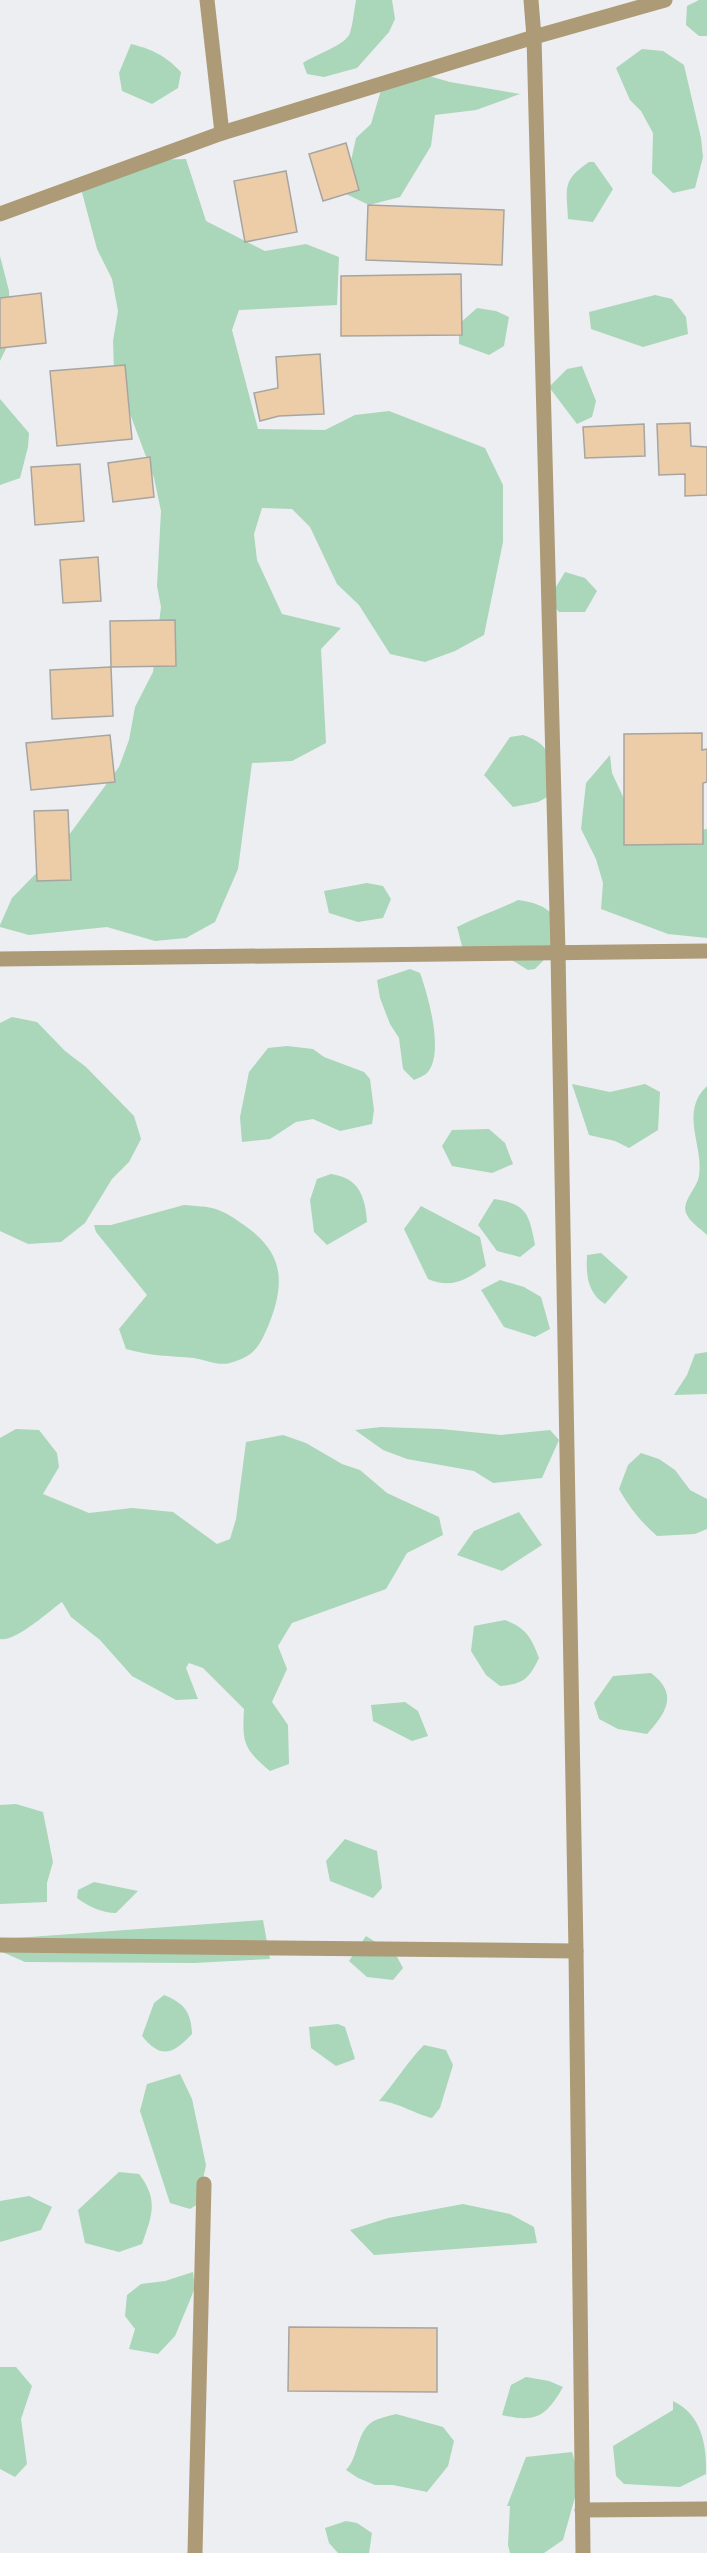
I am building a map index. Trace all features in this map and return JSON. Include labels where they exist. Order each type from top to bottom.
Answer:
[{"type":"street","points":[[207,0],[222,133]]},
{"type":"street","points":[[531,0],[534,37],[558,952],[576,1951],[583,2553]]},
{"type":"street","points":[[0,214],[222,133],[534,37],[665,0]]},
{"type":"street","points":[[0,959],[707,951]]},
{"type":"street","points":[[0,1945],[576,1951]]},
{"type":"street","points":[[195,2553],[204,2184]]},
{"type":"street","points":[[582,2510],[707,2509]]},
{"type":"green space","points":[[356,0],[392,0],[395,19],[389,32],[357,68],[324,77],[307,74],[303,63],[337,45],[350,33]]},
{"type":"green space","points":[[699,0],[707,0],[707,36],[699,36],[686,25],[687,6]]},
{"type":"green space","points":[[131,44],[164,57],[175,66],[181,72],[178,88],[152,104],[122,91],[119,73]]},
{"type":"green space","points":[[642,49],[663,51],[684,65],[701,138],[703,157],[695,188],[673,193],[652,173],[653,133],[641,111],[630,100],[616,68]]},
{"type":"green space","points":[[422,74],[450,82],[520,94],[476,110],[435,115],[431,146],[400,197],[369,205],[344,193],[356,138],[371,124],[384,80]]},
{"type":"green space","points":[[186,159],[206,221],[265,251],[306,244],[339,257],[337,305],[239,310],[232,330],[258,429],[325,430],[355,415],[389,411],[485,448],[503,485],[503,542],[484,635],[455,651],[425,662],[390,654],[359,605],[337,584],[310,527],[292,509],[262,508],[254,534],[257,560],[282,614],[341,628],[321,649],[326,743],[292,761],[252,763],[238,869],[215,922],[186,938],[155,941],[107,927],[29,935],[0,927],[0,925],[12,898],[55,854],[119,767],[129,740],[135,707],[153,672],[161,607],[157,586],[161,511],[154,478],[114,371],[113,341],[118,311],[112,279],[97,249],[79,181],[145,160]]},
{"type":"green space","points":[[589,162],[594,162],[613,189],[593,222],[568,219],[567,192],[570,180]]},
{"type":"green space","points":[[0,256],[9,291],[11,338],[0,361]]},
{"type":"green space","points":[[655,295],[672,299],[686,317],[688,334],[643,347],[591,329],[589,312]]},
{"type":"green space","points":[[477,308],[496,311],[509,317],[504,346],[489,355],[459,344],[459,324]]},
{"type":"green space","points":[[582,366],[596,401],[592,417],[577,424],[549,387],[567,369]]},
{"type":"green space","points":[[0,399],[29,433],[20,478],[0,485]]},
{"type":"green space","points":[[565,572],[585,578],[597,591],[585,612],[559,612],[548,600]]},
{"type":"green space","points":[[523,735],[534,739],[546,750],[551,765],[553,794],[538,802],[513,807],[484,775],[510,737]]},
{"type":"green space","points":[[610,755],[612,773],[639,831],[671,834],[707,829],[707,938],[668,934],[601,909],[603,883],[596,859],[581,829],[586,783]]},
{"type":"green space","points":[[367,883],[383,886],[391,899],[383,918],[358,922],[329,913],[324,891]]},
{"type":"green space","points":[[518,900],[536,904],[549,911],[557,922],[563,940],[535,969],[528,970],[502,954],[465,957],[457,927]]},
{"type":"green space","points":[[410,969],[420,973],[427,995],[435,1039],[432,1064],[427,1073],[414,1080],[403,1069],[399,1038],[390,1024],[380,998],[377,980]]},
{"type":"green space","points":[[12,1017],[37,1022],[65,1051],[86,1067],[134,1116],[141,1139],[129,1162],[112,1179],[85,1223],[61,1242],[28,1244],[0,1231],[0,1023]]},
{"type":"green space","points":[[287,1046],[313,1049],[324,1057],[364,1072],[370,1079],[374,1110],[372,1124],[340,1131],[313,1119],[296,1122],[270,1139],[242,1142],[240,1117],[249,1072],[268,1048]]},
{"type":"green space","points":[[572,1084],[610,1092],[645,1084],[660,1092],[658,1130],[629,1148],[615,1141],[589,1135]]},
{"type":"green space","points":[[707,1086],[707,1235],[691,1220],[685,1210],[687,1200],[699,1176],[700,1165],[693,1118],[699,1096]]},
{"type":"green space","points":[[489,1129],[505,1143],[513,1164],[492,1173],[452,1166],[442,1146],[452,1130]]},
{"type":"green space","points":[[331,1174],[348,1180],[359,1190],[367,1222],[327,1245],[314,1232],[310,1200],[317,1179]]},
{"type":"green space","points":[[494,1199],[513,1204],[525,1212],[528,1218],[535,1245],[520,1257],[497,1251],[478,1225]]},
{"type":"green space","points":[[184,1205],[212,1208],[225,1213],[257,1235],[274,1257],[279,1281],[278,1294],[269,1324],[251,1354],[230,1363],[126,1349],[119,1329],[147,1295],[96,1232],[94,1225],[111,1225]]},
{"type":"green space","points":[[421,1206],[480,1237],[486,1266],[458,1282],[444,1283],[428,1279],[404,1229]]},
{"type":"green space","points":[[601,1253],[628,1277],[605,1304],[591,1289],[587,1269],[587,1255]]},
{"type":"green space","points":[[500,1280],[524,1287],[541,1297],[550,1329],[535,1337],[504,1327],[481,1290]]},
{"type":"green space","points":[[707,1352],[707,1394],[674,1395],[687,1375],[695,1354]]},
{"type":"green space","points":[[381,1427],[441,1429],[501,1435],[550,1430],[559,1440],[542,1478],[493,1483],[474,1471],[407,1459],[383,1450],[355,1430]]},
{"type":"green space","points":[[16,1429],[39,1430],[57,1453],[59,1467],[43,1494],[89,1513],[132,1508],[173,1512],[217,1544],[230,1539],[236,1519],[246,1442],[283,1435],[306,1443],[342,1464],[360,1470],[387,1493],[439,1517],[443,1535],[407,1553],[386,1589],[292,1623],[278,1646],[287,1669],[272,1702],[288,1725],[289,1764],[270,1771],[246,1745],[244,1709],[203,1668],[189,1663],[186,1668],[198,1699],[176,1700],[132,1676],[100,1640],[71,1617],[62,1602],[15,1636],[0,1639],[0,1438]]},
{"type":"green space","points":[[641,1453],[659,1459],[675,1470],[690,1490],[707,1499],[707,1529],[695,1534],[657,1536],[641,1520],[619,1489],[628,1465]]},
{"type":"green space","points":[[519,1512],[542,1545],[502,1571],[457,1555],[474,1531]]},
{"type":"green space","points":[[505,1620],[518,1626],[527,1634],[539,1658],[532,1671],[520,1682],[500,1686],[486,1675],[471,1651],[474,1626]]},
{"type":"green space","points":[[651,1673],[665,1688],[667,1703],[660,1719],[647,1734],[618,1729],[599,1719],[594,1703],[613,1676]]},
{"type":"green space","points":[[405,1702],[418,1711],[428,1736],[412,1741],[373,1721],[371,1705]]},
{"type":"green space","points":[[16,1804],[43,1812],[53,1862],[47,1883],[47,1902],[0,1904],[0,1805]]},
{"type":"green space","points":[[345,1839],[377,1851],[382,1888],[373,1898],[330,1881],[326,1861]]},
{"type":"green space","points":[[94,1882],[138,1891],[116,1913],[105,1912],[77,1898],[78,1890]]},
{"type":"green space","points":[[263,1920],[270,1959],[194,1963],[25,1962],[0,1951],[16,1938]]},
{"type":"green space","points":[[366,1936],[396,1955],[403,1968],[393,1980],[367,1977],[349,1961]]},
{"type":"green space","points":[[164,1995],[177,2001],[185,2009],[190,2020],[192,2034],[167,2052],[155,2048],[142,2036],[154,2003]]},
{"type":"green space","points":[[338,2024],[345,2027],[355,2059],[336,2066],[311,2048],[309,2027]]},
{"type":"green space","points":[[424,2045],[446,2050],[453,2065],[440,2108],[432,2118],[392,2103],[379,2101]]},
{"type":"green space","points":[[180,2074],[192,2099],[206,2165],[198,2204],[190,2209],[170,2203],[140,2111],[147,2084]]},
{"type":"green space","points":[[119,2172],[139,2174],[149,2192],[152,2208],[142,2244],[119,2252],[85,2243],[78,2210]]},
{"type":"green space","points":[[29,2196],[52,2207],[41,2230],[0,2242],[0,2201]]},
{"type":"green space","points":[[463,2204],[510,2214],[534,2227],[537,2243],[374,2255],[350,2230],[388,2218]]},
{"type":"green space","points":[[193,2272],[195,2288],[175,2336],[158,2354],[129,2349],[135,2329],[125,2316],[127,2295],[141,2284],[165,2281]]},
{"type":"green space","points":[[0,2367],[16,2367],[32,2386],[21,2419],[27,2464],[15,2477],[0,2469]]},
{"type":"green space","points":[[526,2377],[549,2381],[563,2387],[551,2405],[538,2415],[523,2418],[502,2415],[511,2385]]},
{"type":"green space","points":[[673,2401],[690,2414],[696,2422],[703,2441],[706,2474],[680,2487],[624,2484],[616,2476],[613,2446],[673,2410]]},
{"type":"green space","points":[[396,2414],[443,2427],[454,2441],[448,2466],[427,2492],[393,2485],[375,2485],[346,2470],[367,2427],[372,2422]]},
{"type":"green space","points":[[572,2452],[578,2473],[577,2490],[563,2540],[544,2553],[510,2553],[508,2545],[510,2506],[507,2506],[526,2457]]},
{"type":"green space","points":[[346,2521],[357,2523],[372,2533],[369,2553],[338,2553],[329,2543],[325,2528]]},
{"type":"building","points":[[346,143],[359,190],[323,201],[309,154]]},
{"type":"building","points":[[286,171],[297,232],[245,242],[234,181]]},
{"type":"building","points":[[368,205],[504,210],[502,265],[366,260]]},
{"type":"building","points":[[461,274],[462,335],[341,336],[341,276]]},
{"type":"building","points":[[41,293],[46,343],[0,348],[0,298]]},
{"type":"building","points":[[320,354],[324,414],[279,416],[260,421],[254,393],[278,388],[276,357]]},
{"type":"building","points":[[125,365],[132,439],[57,446],[50,371]]},
{"type":"building","points":[[690,423],[691,446],[707,447],[707,495],[685,496],[685,474],[659,475],[657,424]]},
{"type":"building","points":[[644,424],[645,456],[585,458],[583,427]]},
{"type":"building","points":[[150,457],[154,497],[113,502],[108,463]]},
{"type":"building","points":[[80,464],[84,521],[35,525],[31,467]]},
{"type":"building","points":[[98,557],[101,601],[63,603],[60,560]]},
{"type":"building","points":[[175,620],[176,666],[111,667],[110,621]]},
{"type":"building","points":[[111,667],[113,716],[52,719],[50,670]]},
{"type":"building","points":[[702,733],[702,750],[707,749],[707,782],[703,783],[703,844],[624,845],[624,734]]},
{"type":"building","points":[[110,735],[115,782],[31,790],[26,743]]},
{"type":"building","points":[[68,810],[71,880],[37,881],[34,811]]},
{"type":"building","points":[[289,2327],[437,2328],[437,2392],[288,2391]]}]
